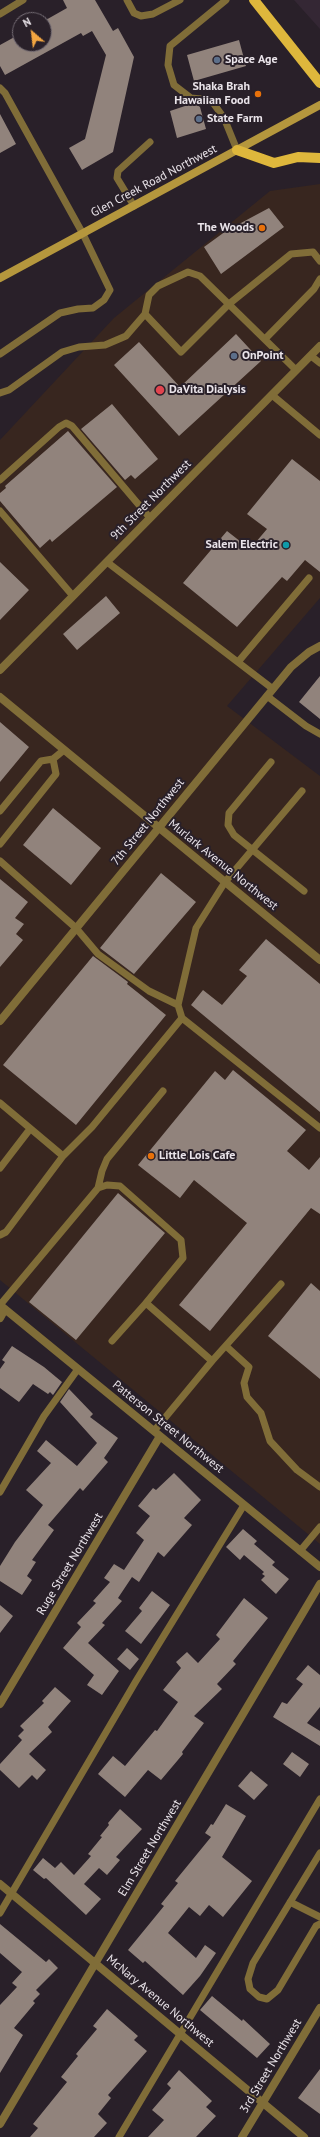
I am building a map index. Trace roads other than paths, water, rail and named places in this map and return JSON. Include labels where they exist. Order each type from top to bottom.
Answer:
[{"type":"main road","points":[[254,0],[320,83]]},
{"type":"main road","name":"Glen Creek Road Northwest","points":[[0,278],[320,105]]},
{"type":"main road","points":[[238,150],[274,163],[298,157],[320,158]]},
{"type":"street","name":"9th Street Northwest","points":[[0,670],[320,346]]},
{"type":"street","name":"7th Street Northwest","points":[[0,1021],[267,696],[291,668],[309,652],[320,646]]},
{"type":"street","name":"Murlark Avenue Northwest","points":[[0,697],[320,960]]},
{"type":"street","points":[[0,1318],[2,1306]]},
{"type":"street","name":"Patterson Street Northwest","points":[[2,1306],[320,1567]]},
{"type":"street","name":"Ruge Street Northwest","points":[[0,1704],[157,1433]]},
{"type":"street","name":"Elm Street Northwest","points":[[0,2124],[320,1584]]},
{"type":"street","name":"McNary Avenue Northwest","points":[[0,1884],[304,2137]]},
{"type":"street","name":"3rd Street Northwest","points":[[242,2137],[320,2008]]},
{"type":"lane","points":[[0,14],[23,0]]},
{"type":"lane","points":[[127,0],[134,13],[141,16],[152,14],[180,0]]},
{"type":"lane","points":[[226,0],[170,46],[168,65],[174,85],[191,98],[211,100],[224,118],[238,150]]},
{"type":"lane","points":[[0,88],[5,93],[83,234],[110,290],[104,300],[93,308],[78,309],[60,313],[0,354]]},
{"type":"lane","points":[[134,206],[117,178],[118,171],[150,142]]},
{"type":"lane","points":[[145,314],[181,352],[229,304],[292,254],[313,252],[320,261]]},
{"type":"lane","points":[[0,393],[9,390],[62,352],[79,347],[105,345],[126,336],[145,314],[149,295],[158,286],[188,272],[200,276],[296,370]]},
{"type":"lane","points":[[265,339],[314,289],[320,279]]},
{"type":"lane","points":[[311,356],[320,363]]},
{"type":"lane","points":[[272,395],[320,435]]},
{"type":"lane","points":[[0,480],[59,427],[66,423],[72,426],[150,518]]},
{"type":"lane","points":[[0,511],[73,596]]},
{"type":"lane","points":[[107,562],[273,689]]},
{"type":"lane","points":[[238,662],[309,578]]},
{"type":"lane","points":[[267,696],[306,726],[320,734]]},
{"type":"lane","points":[[0,811],[41,761],[54,759],[64,750]]},
{"type":"lane","points":[[0,844],[56,774],[54,759]]},
{"type":"lane","points":[[271,762],[229,813],[228,825],[234,835],[252,851],[304,891]]},
{"type":"lane","points":[[302,791],[225,882],[196,928],[178,1005],[182,1018],[320,1128]]},
{"type":"lane","points":[[0,861],[76,928],[98,954],[149,991],[178,1005]]},
{"type":"lane","points":[[0,1235],[6,1232],[63,1156],[92,1127],[182,1018]]},
{"type":"lane","points":[[2,1306],[98,1188],[102,1171],[107,1159],[163,1091]]},
{"type":"lane","points":[[0,1103],[63,1156]]},
{"type":"lane","points":[[0,1168],[30,1129]]},
{"type":"lane","points":[[98,1188],[107,1185],[120,1186],[181,1240],[183,1258],[112,1342]]},
{"type":"lane","points":[[157,1433],[212,1361],[280,1284]]},
{"type":"lane","points":[[146,1303],[212,1361]]},
{"type":"lane","points":[[226,1346],[249,1367],[249,1372],[244,1384],[247,1397],[261,1413],[270,1441],[297,1470],[320,1487]]},
{"type":"lane","points":[[0,1492],[44,1416],[78,1368]]},
{"type":"lane","points":[[0,1913],[136,1681],[244,1505]]},
{"type":"lane","points":[[300,1551],[320,1527]]},
{"type":"lane","points":[[118,2137],[320,1799]]},
{"type":"lane","points":[[320,1853],[253,1963],[248,1979],[250,1989],[259,1997],[267,2000],[278,1990],[316,1926],[320,1924]]},
{"type":"lane","points":[[290,1902],[320,1917]]},
{"type":"place","name":"Space Age","points":[[217,60]]},
{"type":"place","name":"Shaka Brah Hawaiian Food","points":[[258,94]]},
{"type":"place","name":"State Farm","points":[[199,119]]},
{"type":"place","name":"The Woods","points":[[262,228]]},
{"type":"place","name":"OnPoint","points":[[234,356]]},
{"type":"place","name":"DaVita Dialysis","points":[[160,390]]},
{"type":"place","name":"Salem Electric","points":[[286,545]]},
{"type":"place","name":"Little Lois Cafe","points":[[151,1156]]}]
